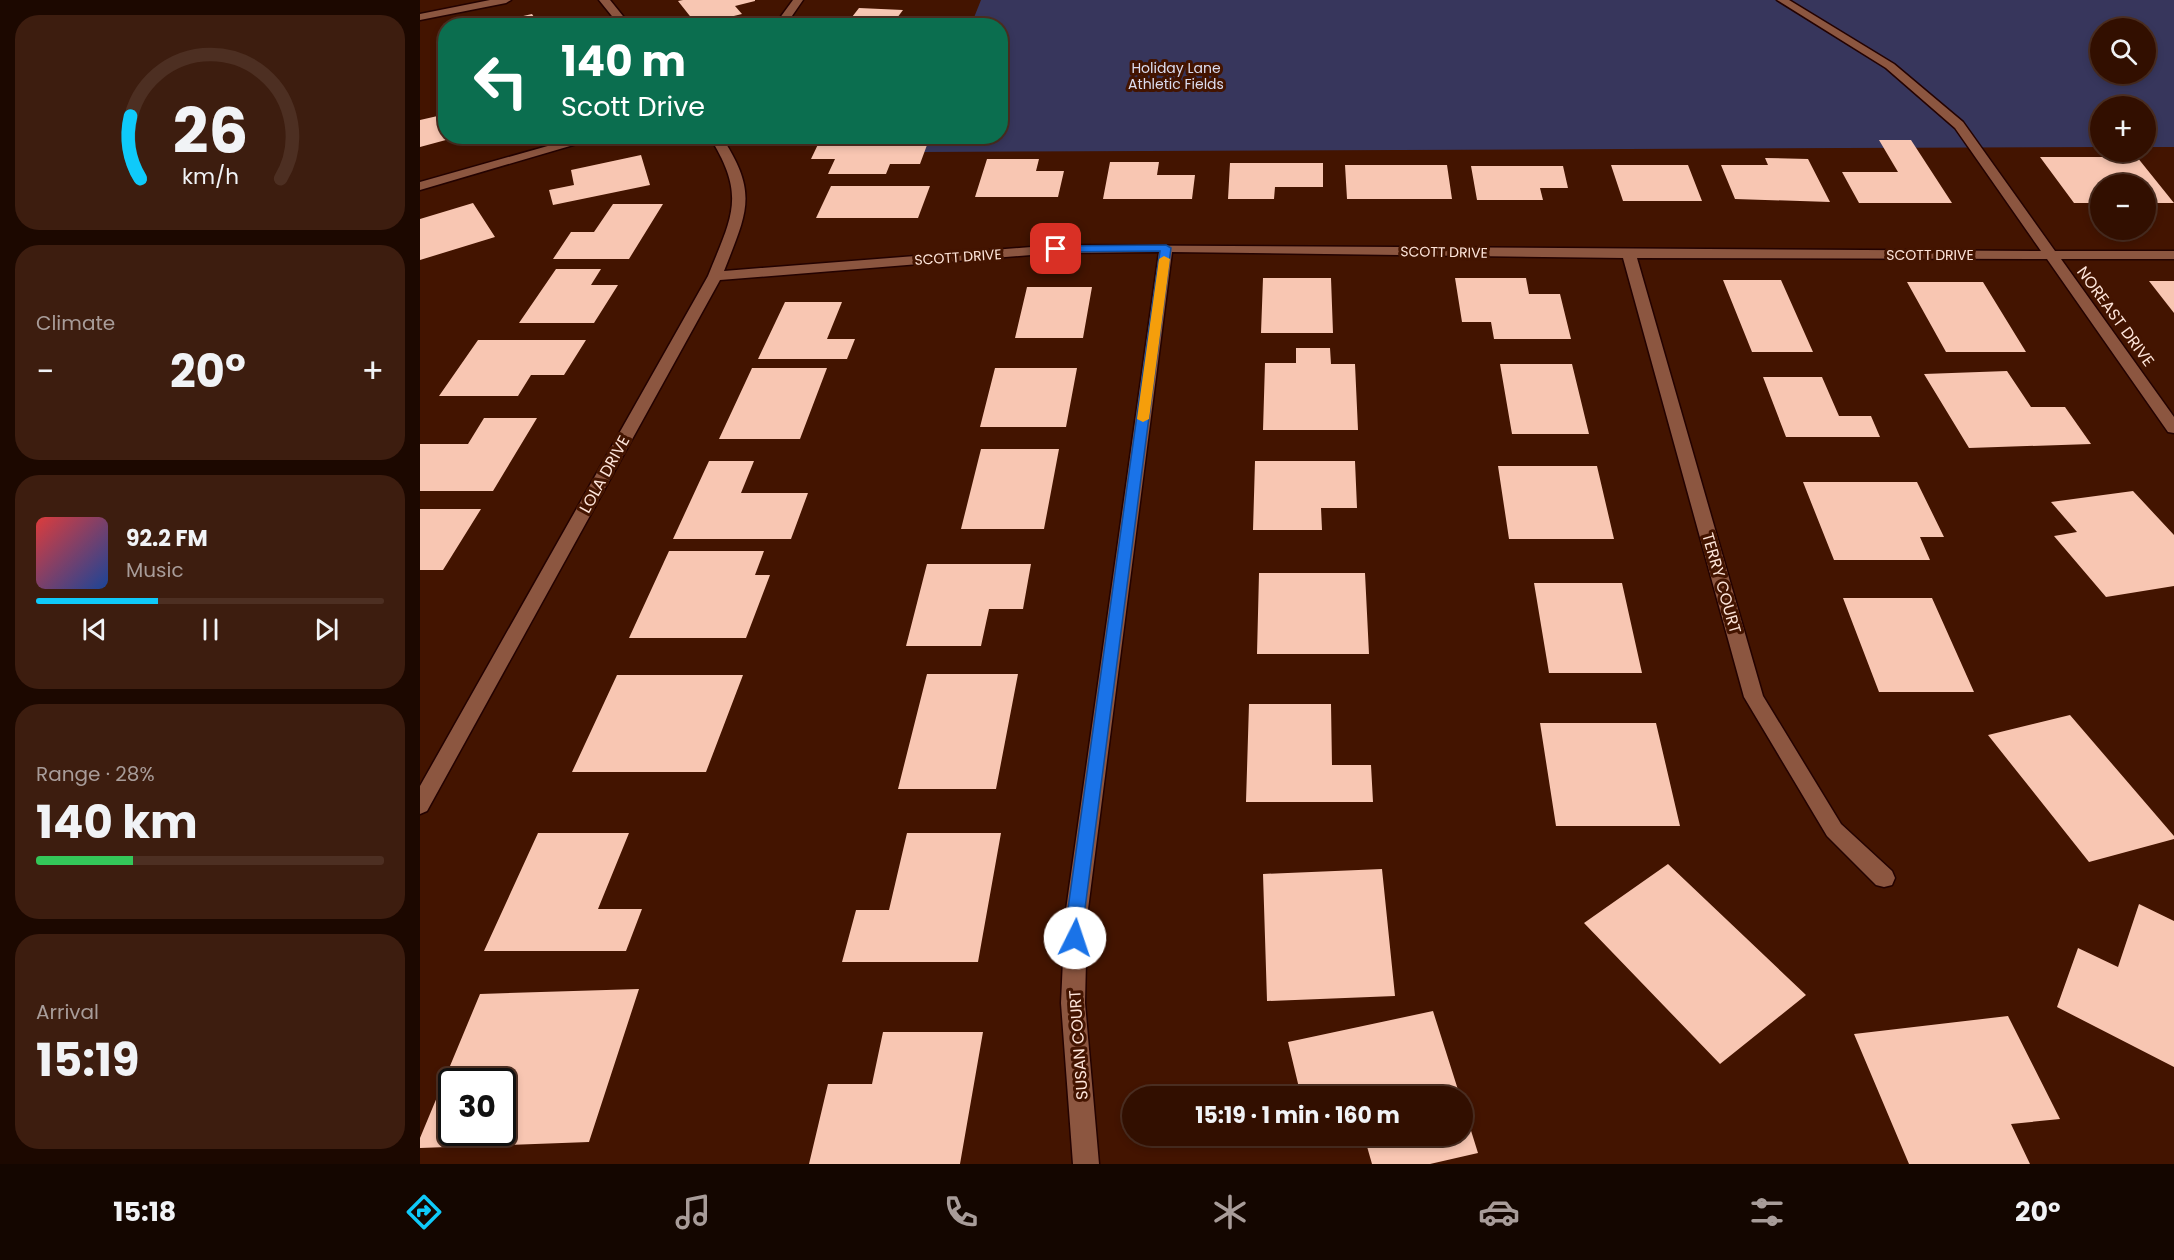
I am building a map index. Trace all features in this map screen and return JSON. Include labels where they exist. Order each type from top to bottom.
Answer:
[{"type":"street","points":[[420,17],[506,0]]},
{"type":"street","points":[[604,0],[619,18]]},
{"type":"street","points":[[785,18],[798,0]]},
{"type":"street","name":"NOREAST DRIVE","points":[[1782,0],[1890,66],[1959,125],[2174,428]]},
{"type":"street","points":[[420,186],[570,144]]},
{"type":"street","name":"LOLA DRIVE","points":[[420,805],[715,276],[741,210],[740,183],[729,157],[720,144]]},
{"type":"street","name":"SCOTT DRIVE","points":[[715,276],[1056,249],[1166,248],[1629,254],[2174,255]]},
{"type":"street","name":"SUSAN COURT","points":[[1086,1164],[1073,1002],[1076,916],[1166,248]]},
{"type":"street","name":"TERRY COURT","points":[[1629,254],[1754,697],[1834,830],[1884,878]]},
{"type":"green space","name":"Holiday Lane Athletic Fields","points":[[981,0],[2174,0],[2174,147],[2156,147],[2156,96],[2090,96],[2090,147],[921,152],[925,144],[1008,144],[1008,18],[974,18]]},
{"type":"building","points":[[755,0],[735,6],[742,14],[726,18],[691,18],[678,1]]},
{"type":"building","points":[[859,8],[903,10],[897,18],[851,18]]},
{"type":"building","points":[[532,14],[535,18],[515,18]]},
{"type":"building","points":[[438,116],[438,142],[420,147],[420,120]]},
{"type":"building","points":[[1879,140],[1911,140],[1952,203],[1859,203],[1842,172],[1898,172]]},
{"type":"building","points":[[818,144],[927,145],[920,164],[890,164],[886,174],[828,174],[835,159],[811,159]]},
{"type":"building","points":[[641,155],[650,185],[553,205],[549,190],[574,185],[571,170]]},
{"type":"building","points":[[2040,157],[2090,157],[2090,162],[2141,162],[2151,174],[2090,174],[2090,203],[2074,203]]},
{"type":"building","points":[[1765,158],[1808,159],[1830,202],[1735,199],[1721,165],[1768,165]]},
{"type":"building","points":[[987,159],[1039,159],[1036,171],[1064,171],[1058,197],[975,197]]},
{"type":"building","points":[[1110,162],[1159,162],[1157,175],[1195,175],[1192,199],[1103,199]]},
{"type":"building","points":[[1230,163],[1323,163],[1323,187],[1275,187],[1274,199],[1228,199]]},
{"type":"building","points":[[1345,165],[1447,165],[1452,199],[1347,199]]},
{"type":"building","points":[[1611,165],[1688,165],[1702,201],[1623,201]]},
{"type":"building","points":[[1471,166],[1563,166],[1568,188],[1540,188],[1543,200],[1477,200]]},
{"type":"building","points":[[2156,181],[2174,203],[2156,203]]},
{"type":"building","points":[[831,186],[930,186],[918,218],[816,218]]},
{"type":"building","points":[[473,203],[495,237],[420,260],[420,219]]},
{"type":"building","points":[[613,204],[663,204],[629,259],[553,259],[571,232],[594,232]]},
{"type":"building","points":[[556,269],[601,269],[591,285],[618,285],[594,323],[519,323]]},
{"type":"building","points":[[1263,278],[1331,278],[1333,333],[1261,333]]},
{"type":"building","points":[[1455,278],[1526,278],[1529,294],[1560,294],[1571,339],[1494,339],[1491,322],[1462,322]]},
{"type":"building","points":[[1723,280],[1781,280],[1813,352],[1752,352]]},
{"type":"building","points":[[2149,281],[2174,281],[2174,313]]},
{"type":"building","points":[[1907,282],[1983,282],[2026,352],[1946,352]]},
{"type":"building","points":[[1027,287],[1092,287],[1083,338],[1015,338]]},
{"type":"building","points":[[785,302],[842,302],[827,339],[855,339],[847,359],[758,359]]},
{"type":"building","points":[[478,340],[586,340],[564,375],[531,375],[518,396],[439,396]]},
{"type":"building","points":[[1296,348],[1330,348],[1331,364],[1355,364],[1358,430],[1263,430],[1265,363],[1296,363]]},
{"type":"building","points":[[1500,364],[1572,364],[1589,434],[1512,434]]},
{"type":"building","points":[[752,368],[827,368],[800,439],[719,439]]},
{"type":"building","points":[[995,368],[1077,368],[1066,427],[980,427]]},
{"type":"building","points":[[2007,371],[2031,407],[2065,407],[2091,444],[1969,448],[1924,374]]},
{"type":"building","points":[[1763,377],[1822,377],[1839,416],[1871,416],[1880,437],[1786,437]]},
{"type":"building","points":[[484,418],[537,418],[493,491],[420,491],[420,444],[468,444]]},
{"type":"building","points":[[981,449],[1059,449],[1044,529],[961,529]]},
{"type":"building","points":[[709,461],[754,461],[741,493],[808,493],[791,539],[673,539]]},
{"type":"building","points":[[1255,461],[1355,461],[1357,508],[1321,508],[1322,530],[1253,530]]},
{"type":"building","points":[[1498,466],[1597,466],[1614,539],[1509,539]]},
{"type":"building","points":[[1803,482],[1917,482],[1944,537],[1920,537],[1930,560],[1834,560]]},
{"type":"building","points":[[2133,491],[2174,535],[2174,586],[2106,597],[2054,536],[2077,532],[2051,502]]},
{"type":"building","points":[[420,509],[481,509],[443,570],[420,570]]},
{"type":"building","points":[[669,551],[764,551],[755,575],[770,575],[746,638],[629,638]]},
{"type":"building","points":[[927,564],[1031,564],[1023,609],[989,609],[981,646],[906,646]]},
{"type":"building","points":[[1259,573],[1365,573],[1369,654],[1257,654]]},
{"type":"building","points":[[1534,583],[1622,583],[1642,673],[1549,673]]},
{"type":"building","points":[[1843,598],[1932,598],[1974,692],[1879,692]]},
{"type":"building","points":[[927,674],[1018,674],[996,789],[898,789]]},
{"type":"building","points":[[617,675],[743,675],[706,772],[572,772]]},
{"type":"building","points":[[1249,704],[1331,704],[1332,765],[1371,765],[1373,802],[1246,802]]},
{"type":"building","points":[[2070,715],[2174,836],[2174,839],[2089,862],[1988,735]]},
{"type":"building","points":[[1540,723],[1656,723],[1680,826],[1556,826]]},
{"type":"building","points":[[538,833],[629,833],[598,909],[642,909],[626,951],[484,951]]},
{"type":"building","points":[[907,833],[1001,833],[978,962],[842,962],[856,910],[889,910]]},
{"type":"building","points":[[1668,864],[1806,995],[1720,1064],[1584,923]]},
{"type":"building","points":[[1382,869],[1395,996],[1267,1001],[1263,874]]},
{"type":"building","points":[[2139,904],[2174,921],[2174,1067],[2057,1007],[2078,948],[2118,967]]},
{"type":"building","points":[[639,989],[589,1142],[516,1145],[516,1068],[449,1068],[480,994]]},
{"type":"building","points":[[1433,1011],[1457,1086],[1299,1086],[1288,1042]]},
{"type":"building","points":[[2008,1016],[2060,1119],[2011,1124],[2030,1164],[1909,1164],[1854,1034]]},
{"type":"building","points":[[883,1032],[983,1032],[960,1164],[809,1164],[828,1084],[872,1084]]},
{"type":"building","points":[[438,1095],[438,1146],[476,1146],[420,1148],[420,1138]]},
{"type":"building","points":[[1473,1137],[1478,1153],[1430,1164],[1372,1164],[1367,1146],[1473,1146]]},
{"type":"slow traffic","points":[[1143,419],[1164,259]]},
{"type":"route","points":[[1056,249],[1166,248],[1076,916],[1075,938]]}]
